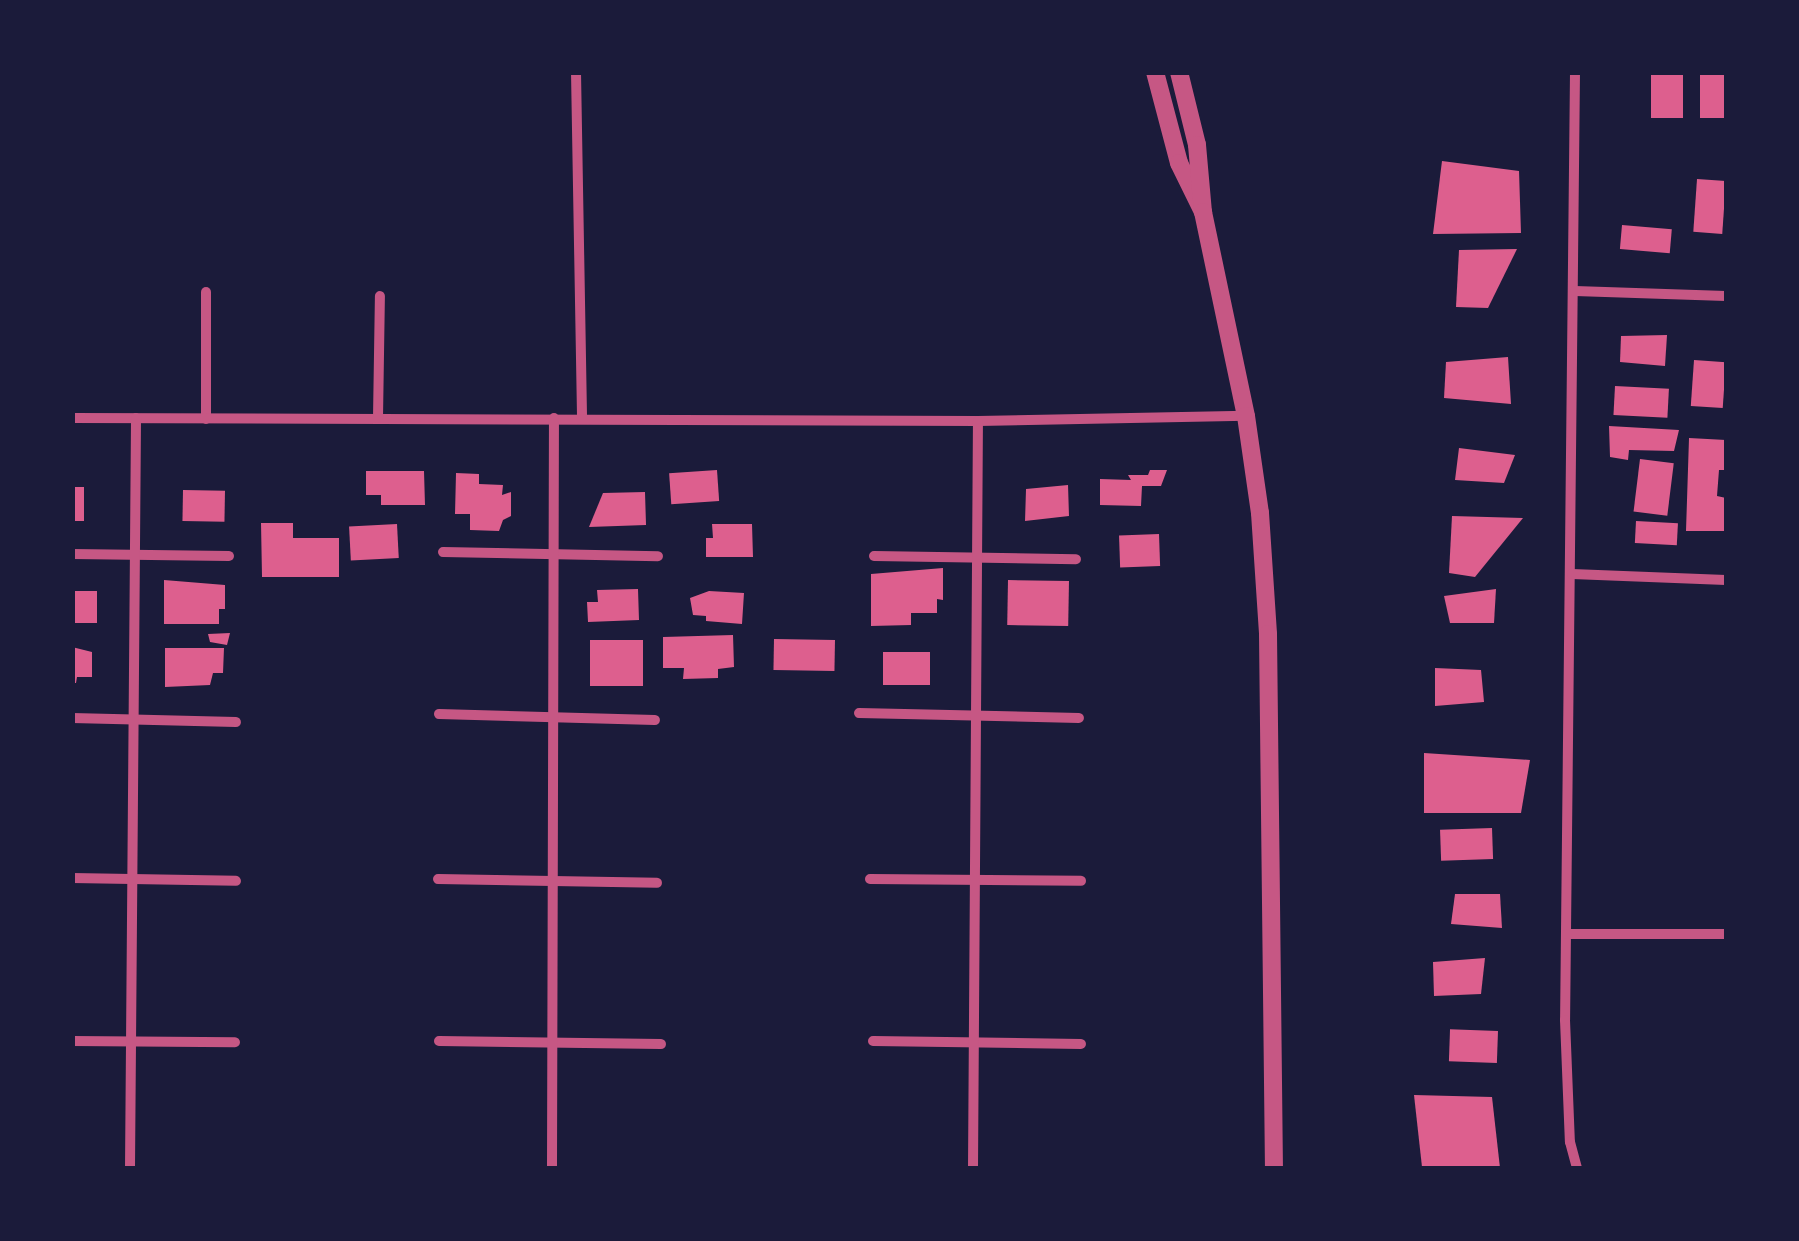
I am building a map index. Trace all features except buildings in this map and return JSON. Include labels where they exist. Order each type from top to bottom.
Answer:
[{"type":"street","points":[[576,72],[582,418]]},
{"type":"street","points":[[1155,72],[1180,162],[1203,212]]},
{"type":"street","points":[[1179,72],[1197,145],[1203,212],[1246,416],[1260,513],[1268,634],[1274,1168]]},
{"type":"street","points":[[1575,72],[1566,1038],[1570,1142],[1576,1168]]},
{"type":"street","points":[[1575,290],[1726,296]]},
{"type":"street","points":[[206,292],[206,418]]},
{"type":"street","points":[[378,418],[380,296]]},
{"type":"street","points":[[72,418],[978,422],[1246,416]]},
{"type":"street","points":[[130,1168],[136,418]]},
{"type":"street","points":[[552,1168],[554,418]]},
{"type":"street","points":[[973,1168],[978,422]]},
{"type":"street","points":[[443,552],[658,556]]},
{"type":"street","points":[[72,554],[229,556]]},
{"type":"street","points":[[874,556],[1076,559]]},
{"type":"street","points":[[1572,574],[1726,580]]},
{"type":"street","points":[[859,713],[1079,718]]},
{"type":"street","points":[[439,714],[654,720]]},
{"type":"street","points":[[72,718],[236,722]]},
{"type":"street","points":[[72,878],[236,880]]},
{"type":"street","points":[[870,878],[1081,881]]},
{"type":"street","points":[[438,879],[656,884]]},
{"type":"street","points":[[1567,934],[1726,934]]},
{"type":"street","points":[[72,1041],[235,1042]]},
{"type":"street","points":[[440,1041],[662,1044]]},
{"type":"street","points":[[873,1041],[1080,1044]]}]
